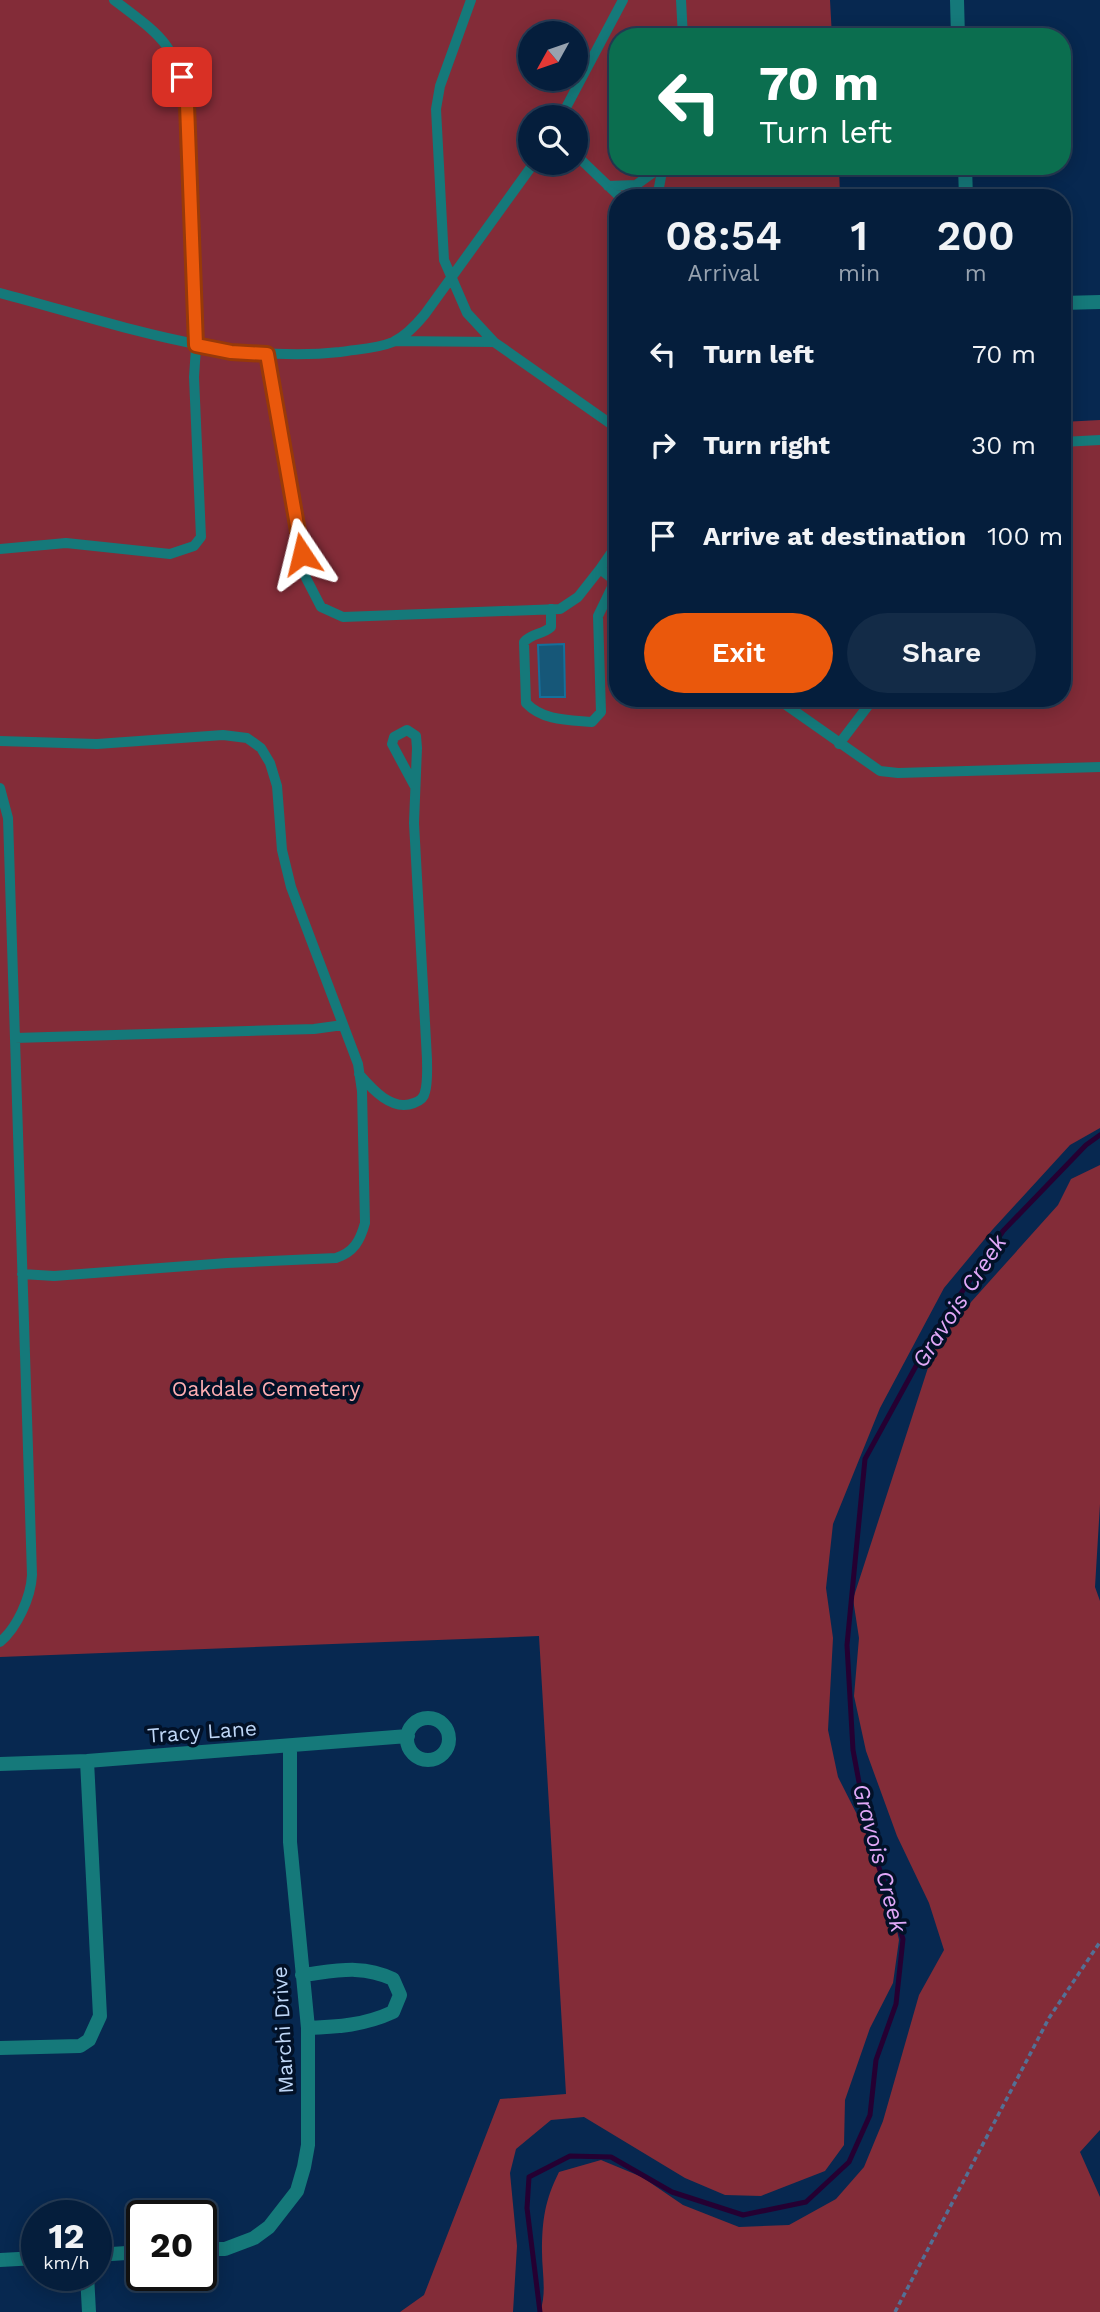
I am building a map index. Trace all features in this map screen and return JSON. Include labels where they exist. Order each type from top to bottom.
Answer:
[{"type":"street","points":[[957,0],[958,28]]},
{"type":"street","points":[[1071,303],[1100,302]]},
{"type":"street","name":"Tracy Lane","points":[[0,1765],[87,1761],[408,1736]]},
{"type":"street","name":"Marchi Drive","points":[[217,2249],[225,2249],[254,2238],[269,2227],[297,2192],[308,2145],[308,2028],[290,1842],[290,1746]]},
{"type":"street","points":[[0,2048],[80,2046],[89,2040],[100,2016],[87,1761]]},
{"type":"street","points":[[302,1975],[363,1968],[375,1970],[393,1979],[400,1994],[393,2012],[373,2021],[339,2027],[308,2028]]},
{"type":"street","points":[[0,2260],[21,2259]]},
{"type":"street","points":[[88,2291],[89,2312]]},
{"type":"lane","points":[[0,549],[66,543],[170,554],[194,546],[201,537],[187,104],[182,77],[165,41],[114,0]]},
{"type":"lane","points":[[471,0],[440,86],[436,109],[444,260],[450,279],[467,313],[494,342],[609,423]]},
{"type":"lane","points":[[567,105],[623,0]]},
{"type":"lane","points":[[681,0],[683,28]]},
{"type":"lane","points":[[588,167],[610,189]]},
{"type":"lane","points":[[0,293],[231,352],[328,353],[378,347],[396,341],[413,328],[525,175]]},
{"type":"lane","points":[[607,186],[636,185],[650,175]]},
{"type":"lane","points":[[396,341],[494,342]]},
{"type":"lane","points":[[267,354],[306,578],[321,607],[343,617],[560,609],[578,597],[609,556]]},
{"type":"lane","points":[[1071,442],[1100,440]]},
{"type":"lane","points":[[600,569],[609,576]]},
{"type":"lane","points":[[551,609],[551,627],[544,633],[529,636],[524,642],[526,703],[535,712],[560,720],[592,722],[601,712],[598,616],[609,596]]},
{"type":"lane","points":[[788,707],[880,771],[898,774],[1100,767]]},
{"type":"lane","points":[[839,744],[867,707]]},
{"type":"lane","points":[[0,741],[97,744],[223,735],[247,738],[261,748],[270,763],[277,786],[282,850],[291,887],[359,1074],[365,1223],[360,1240],[348,1254],[336,1258],[54,1276],[22,1274]]},
{"type":"lane","points":[[359,1074],[373,1090],[398,1105],[410,1105],[422,1099],[425,1092],[427,1059],[414,785]]},
{"type":"lane","points":[[0,788],[8,818],[31,1591],[13,1625],[0,1642]]},
{"type":"lane","points":[[15,1038],[343,1025]]},
{"type":"path","points":[[895,2312],[1049,2018],[1100,1942]]},
{"type":"green space","name":"Oakdale Cemetery","points":[[0,0],[830,0],[832,28],[609,28],[609,175],[839,175],[840,189],[609,189],[609,707],[1071,707],[1071,422],[1100,420],[1100,1128],[1070,1145],[993,1229],[944,1288],[880,1408],[833,1524],[826,1588],[833,1638],[828,1730],[838,1777],[871,1842],[889,1893],[899,1940],[893,1983],[870,2028],[845,2100],[844,2145],[825,2171],[761,2196],[725,2195],[685,2178],[584,2117],[551,2120],[516,2149],[510,2173],[517,2246],[513,2312],[400,2312],[424,2295],[500,2099],[566,2094],[539,1636],[0,1657]]},
{"type":"green space","points":[[1100,1165],[1100,1504],[1095,1587],[1100,1601],[1100,2130],[1080,2152],[1100,2197],[1100,2312],[540,2312],[544,2290],[544,2220],[547,2201],[559,2172],[601,2160],[642,2177],[683,2205],[739,2227],[789,2225],[836,2199],[864,2167],[883,2121],[919,1995],[944,1950],[929,1903],[897,1836],[866,1751],[854,1696],[859,1638],[853,1599],[937,1340],[1058,1205],[1071,1179]]},
{"type":"building","points":[[564,644],[565,697],[540,697],[538,645]]},
{"type":"waterway","name":"Gravois Creek","points":[[540,2312],[527,2208],[529,2177],[570,2156],[611,2157],[672,2192],[743,2215],[806,2202],[849,2162],[870,2115],[876,2060],[896,2004],[903,1939],[870,1841],[853,1750],[847,1645],[865,1459],[933,1335],[1003,1231],[1086,1145],[1100,1135]]},
{"type":"route","points":[[182,77],[187,104],[196,345],[231,352],[267,354],[302,554]]}]
